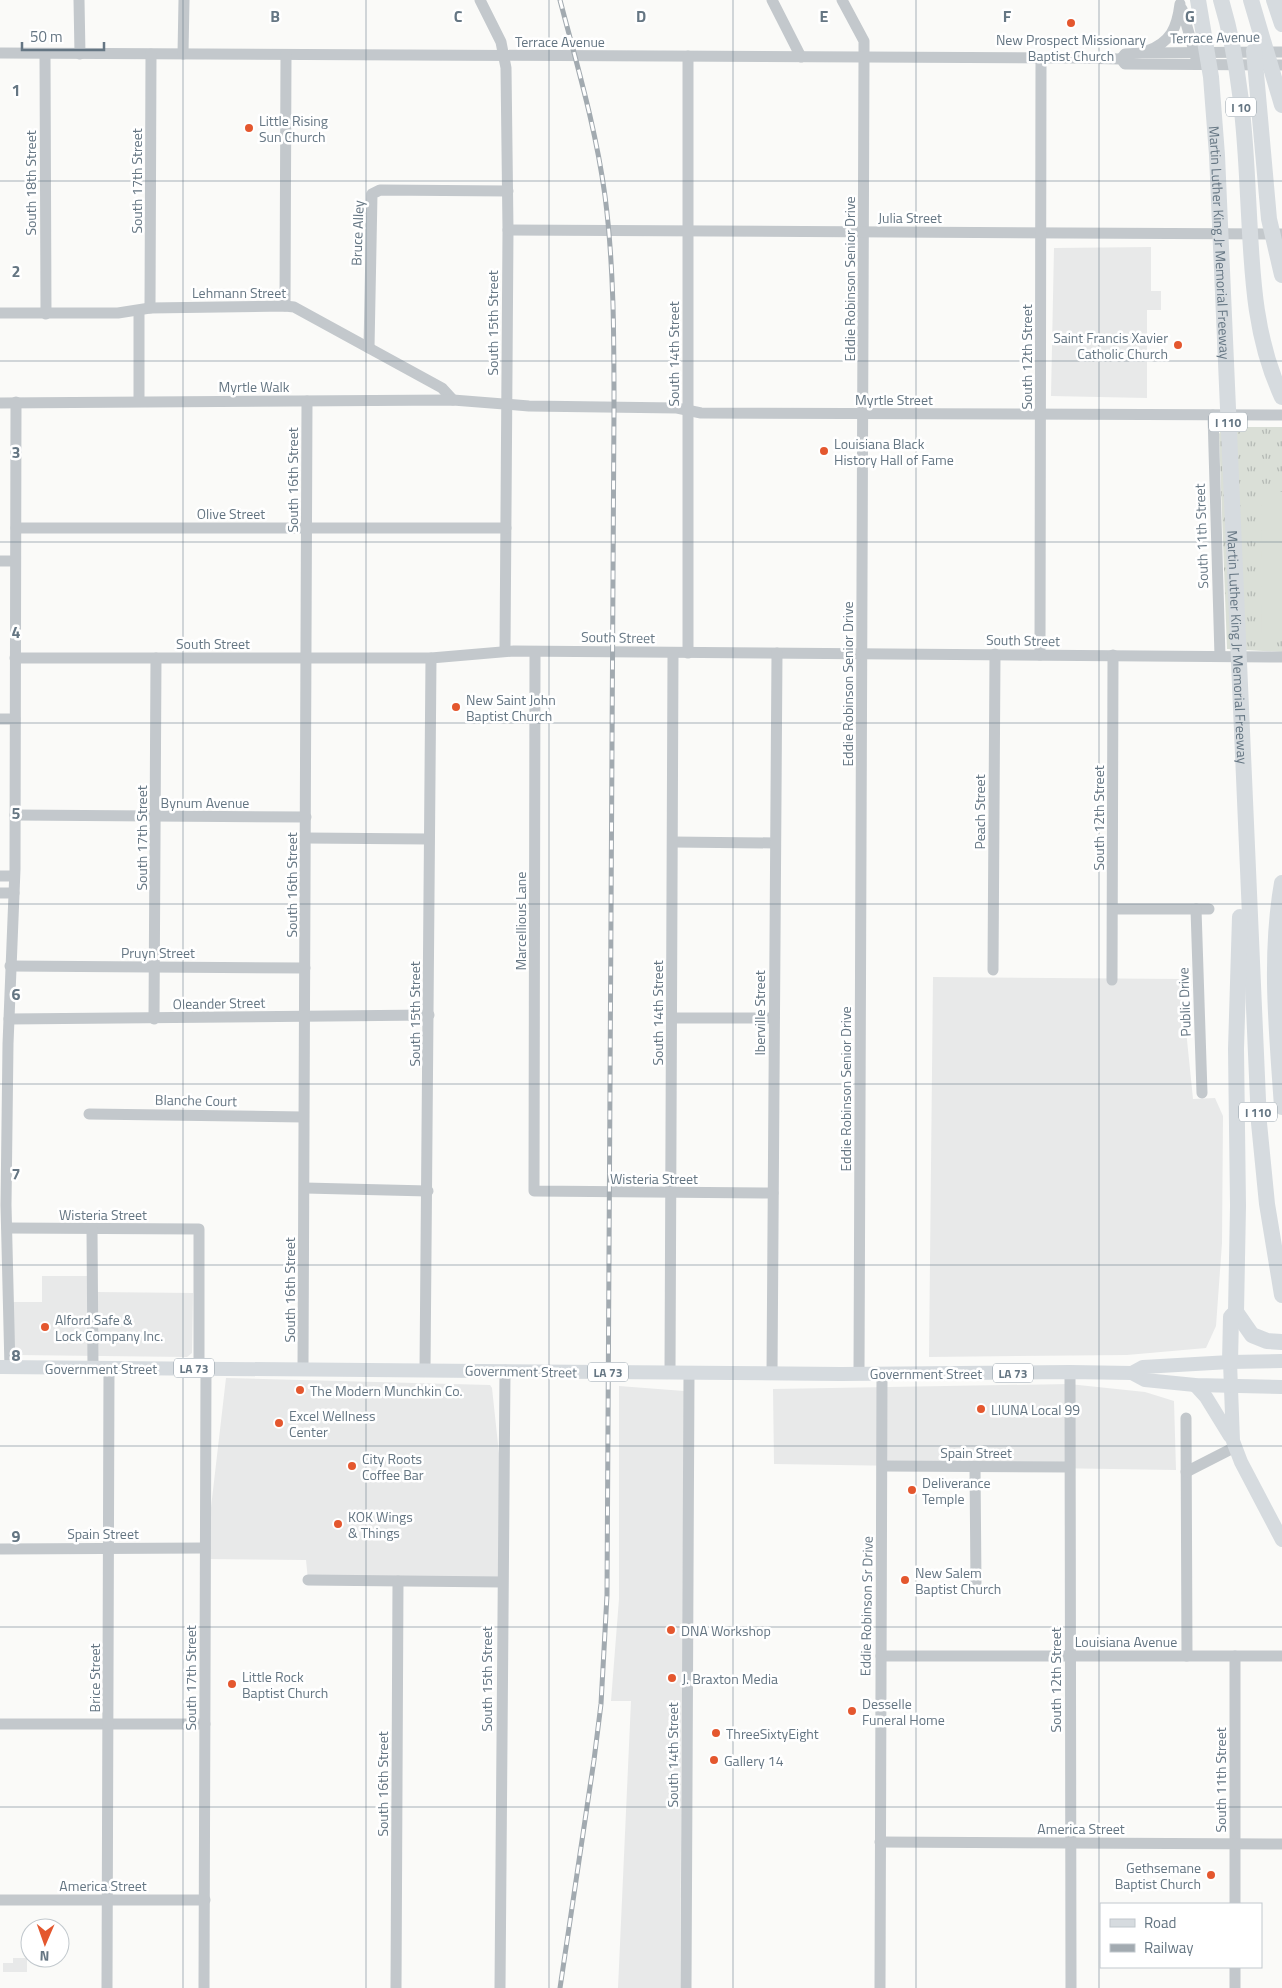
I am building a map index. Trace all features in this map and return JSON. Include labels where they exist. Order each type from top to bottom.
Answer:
[{"type":"highway","name":"Martin Luther King Jr Memorial Freeway","points":[[1198,0],[1212,91],[1217,155],[1246,845],[1244,928]]},
{"type":"highway","name":"I 10","points":[[1221,0],[1227,20],[1244,133],[1253,294],[1265,352],[1282,398]]},
{"type":"highway","points":[[1251,0],[1282,105]]},
{"type":"highway","points":[[1274,0],[1282,24]]},
{"type":"highway","points":[[1254,58],[1269,219],[1282,275]]},
{"type":"highway","points":[[1282,883],[1275,932],[1274,981],[1282,1107]]},
{"type":"highway","points":[[1244,928],[1236,1312],[1252,1334],[1267,1342],[1282,1342]]},
{"type":"highway","name":"I 110","points":[[1244,928],[1262,1163],[1282,1295]]},
{"type":"highway","points":[[1230,1362],[1230,1317],[1236,1312]]},
{"type":"main road","name":"Government Street","points":[[1132,1374],[1143,1367],[1282,1361]]},
{"type":"main road","points":[[1230,1362],[1234,1444]]},
{"type":"main road","name":"Government Street","points":[[5,1368],[505,1370],[859,1374],[1070,1372],[1132,1374],[1145,1380],[1195,1385],[1282,1387]]},
{"type":"main road","points":[[1195,1385],[1206,1397],[1234,1444],[1282,1540]]},
{"type":"street","points":[[79,0],[80,54]]},
{"type":"street","points":[[183,54],[184,0]]},
{"type":"street","name":"South 15th Street","points":[[480,0],[501,42],[506,68],[508,230],[505,651]]},
{"type":"street","points":[[772,0],[800,57]]},
{"type":"street","name":"Eddie Robinson Senior Drive","points":[[842,0],[864,41],[859,1374]]},
{"type":"street","points":[[1180,2],[1197,64]]},
{"type":"street","points":[[1142,53],[1161,45],[1169,38],[1178,21],[1180,2]]},
{"type":"street","name":"Terrace Avenue","points":[[1121,59],[1125,54],[1194,52],[1254,58],[1282,65]]},
{"type":"street","name":"Terrace Avenue","points":[[1121,59],[1125,64],[1197,64],[1254,58],[1282,52]]},
{"type":"street","name":"Terrace Avenue","points":[[0,53],[1121,59]]},
{"type":"street","name":"South 18th Street","points":[[45,54],[46,314]]},
{"type":"street","name":"South 17th Street","points":[[139,400],[145,309],[151,54]]},
{"type":"street","points":[[285,306],[286,55]]},
{"type":"street","name":"South 14th Street","points":[[688,56],[688,653]]},
{"type":"street","name":"South 12th Street","points":[[1040,655],[1042,58]]},
{"type":"street","name":"Bruce Alley","points":[[369,348],[372,194],[380,190],[508,191]]},
{"type":"street","name":"Julia Street","points":[[508,230],[1282,234]]},
{"type":"street","name":"Lehmann Street","points":[[0,313],[46,314],[145,309],[294,307],[442,388],[453,400]]},
{"type":"street","name":"Myrtle Walk","points":[[0,402],[453,400],[507,404]]},
{"type":"street","name":"South 16th Street","points":[[303,1369],[307,401]]},
{"type":"street","points":[[5,1368],[7,1228],[3,1205],[4,1044],[9,1019],[14,893],[16,402]]},
{"type":"street","name":"Myrtle Street","points":[[507,404],[688,410],[701,413],[1282,415]]},
{"type":"street","name":"South 11th Street","points":[[1213,415],[1220,656]]},
{"type":"street","name":"Olive Street","points":[[16,528],[506,528]]},
{"type":"street","points":[[0,561],[16,561]]},
{"type":"street","name":"South Street","points":[[15,658],[431,658],[505,651],[1282,657]]},
{"type":"street","name":"Marcellious Lane","points":[[534,1191],[536,652]]},
{"type":"street","name":"South 14th Street","points":[[670,1373],[673,653]]},
{"type":"street","name":"Iberville Street","points":[[772,1373],[776,653]]},
{"type":"street","name":"Peach Street","points":[[992,970],[994,654]]},
{"type":"street","name":"South 12th Street","points":[[1112,980],[1114,909],[1113,656]]},
{"type":"street","name":"South 17th Street","points":[[154,1019],[156,658]]},
{"type":"street","name":"South 15th Street","points":[[425,1370],[431,658]]},
{"type":"street","points":[[0,719],[15,719]]},
{"type":"street","name":"Bynum Avenue","points":[[15,815],[156,817],[306,816]]},
{"type":"street","points":[[306,838],[428,839]]},
{"type":"street","points":[[673,842],[775,843]]},
{"type":"street","points":[[0,876],[14,876]]},
{"type":"street","points":[[0,893],[14,893]]},
{"type":"street","points":[[1114,909],[1208,909]]},
{"type":"street","name":"Public Drive","points":[[1196,909],[1202,1093]]},
{"type":"street","name":"Pruyn Street","points":[[10,966],[305,968]]},
{"type":"street","name":"Oleander Street","points":[[9,1019],[429,1015]]},
{"type":"street","points":[[672,1018],[774,1018]]},
{"type":"street","name":"Blanche Court","points":[[89,1114],[303,1116]]},
{"type":"street","points":[[305,1188],[428,1191]]},
{"type":"street","name":"Wisteria Street","points":[[534,1191],[773,1193]]},
{"type":"street","name":"Wisteria Street","points":[[7,1228],[199,1230]]},
{"type":"street","points":[[92,1229],[93,1368]]},
{"type":"street","name":"South 17th Street","points":[[199,1230],[205,1548],[204,1988]]},
{"type":"street","name":"Brice Street","points":[[107,1988],[109,1368]]},
{"type":"street","name":"South 15th Street","points":[[500,1988],[505,1370]]},
{"type":"street","name":"South 12th Street","points":[[1070,1372],[1071,1988]]},
{"type":"street","name":"South 14th Street","points":[[686,1988],[689,1373]]},
{"type":"street","name":"Eddie Robinson Sr Drive","points":[[880,1988],[882,1374]]},
{"type":"street","points":[[1186,1418],[1187,1656]]},
{"type":"street","points":[[1186,1472],[1234,1444]]},
{"type":"street","name":"Spain Street","points":[[883,1466],[1069,1467]]},
{"type":"street","points":[[975,1467],[976,1583]]},
{"type":"street","name":"Spain Street","points":[[0,1549],[205,1548]]},
{"type":"street","points":[[308,1580],[502,1582]]},
{"type":"street","name":"South 16th Street","points":[[396,1988],[398,1581]]},
{"type":"street","name":"Louisiana Avenue","points":[[881,1656],[1282,1656]]},
{"type":"street","name":"South 11th Street","points":[[1235,1656],[1235,1903]]},
{"type":"street","points":[[0,1724],[205,1724]]},
{"type":"street","name":"America Street","points":[[880,1842],[1282,1844]]},
{"type":"street","name":"America Street","points":[[0,1900],[205,1900]]},
{"type":"street","points":[[1235,1968],[1235,1988]]},
{"type":"shaded area","points":[[1151,247],[1151,291],[1161,291],[1161,310],[1147,310],[1147,398],[1051,396],[1054,248]]},
{"type":"shaded area","points":[[933,977],[1184,979],[1186,1030],[1193,1099],[1215,1098],[1223,1116],[1222,1243],[1216,1326],[1206,1348],[1127,1355],[929,1357]]},
{"type":"shaded area","points":[[42,1276],[95,1276],[96,1292],[193,1293],[192,1353],[187,1357],[15,1354],[12,1302],[42,1302]]},
{"type":"shaded area","points":[[226,1378],[490,1385],[492,1388],[503,1491],[502,1582],[308,1580],[306,1560],[205,1559]]},
{"type":"shaded area","points":[[1069,1384],[1145,1392],[1174,1401],[1176,1470],[774,1464],[773,1389]]},
{"type":"shaded area","points":[[619,1386],[684,1391],[680,1988],[618,1988],[631,1701],[611,1701],[619,1599]]},
{"type":"shaded area","points":[[13,1958],[20,1958],[20,1968],[27,1968],[27,1972],[3,1972],[3,1963],[13,1963]]},
{"type":"green space","points":[[1223,427],[1282,427],[1282,652],[1227,649],[1219,434]]},
{"type":"green space","points":[[1262,492],[1282,492],[1282,637],[1261,637]]},
{"type":"railway","points":[[560,0],[591,122],[601,171],[608,222],[614,328],[607,1595],[601,1704],[560,1988]]},
{"type":"place","name":"New Prospect Missionary Baptist Church","points":[[1071,23]]},
{"type":"place","name":"Little Rising Sun Church","points":[[249,128]]},
{"type":"place","name":"Saint Francis Xavier Catholic Church","points":[[1178,345]]},
{"type":"place","name":"Louisiana Black History Hall of Fame","points":[[824,451]]},
{"type":"place","name":"New Saint John Baptist Church","points":[[456,707]]},
{"type":"place","name":"Alford Safe & Lock Company Inc.","points":[[45,1327]]},
{"type":"place","name":"The Modern Munchkin Co.","points":[[300,1390]]},
{"type":"place","name":"LIUNA Local 99","points":[[981,1409]]},
{"type":"place","name":"Excel Wellness Center","points":[[279,1423]]},
{"type":"place","name":"City Roots Coffee Bar","points":[[352,1466]]},
{"type":"place","name":"Deliverance Temple","points":[[912,1490]]},
{"type":"place","name":"KOK Wings & Things","points":[[338,1524]]},
{"type":"place","name":"New Salem Baptist Church","points":[[905,1580]]},
{"type":"place","name":"DNA Workshop","points":[[671,1630]]},
{"type":"place","name":"J. Braxton Media","points":[[672,1678]]},
{"type":"place","name":"Little Rock Baptist Church","points":[[232,1684]]},
{"type":"place","name":"Desselle Funeral Home","points":[[852,1711]]},
{"type":"place","name":"ThreeSixtyEight","points":[[716,1733]]},
{"type":"place","name":"Gallery 14","points":[[714,1760]]},
{"type":"place","name":"Gethsemane Baptist Church","points":[[1211,1875]]}]
